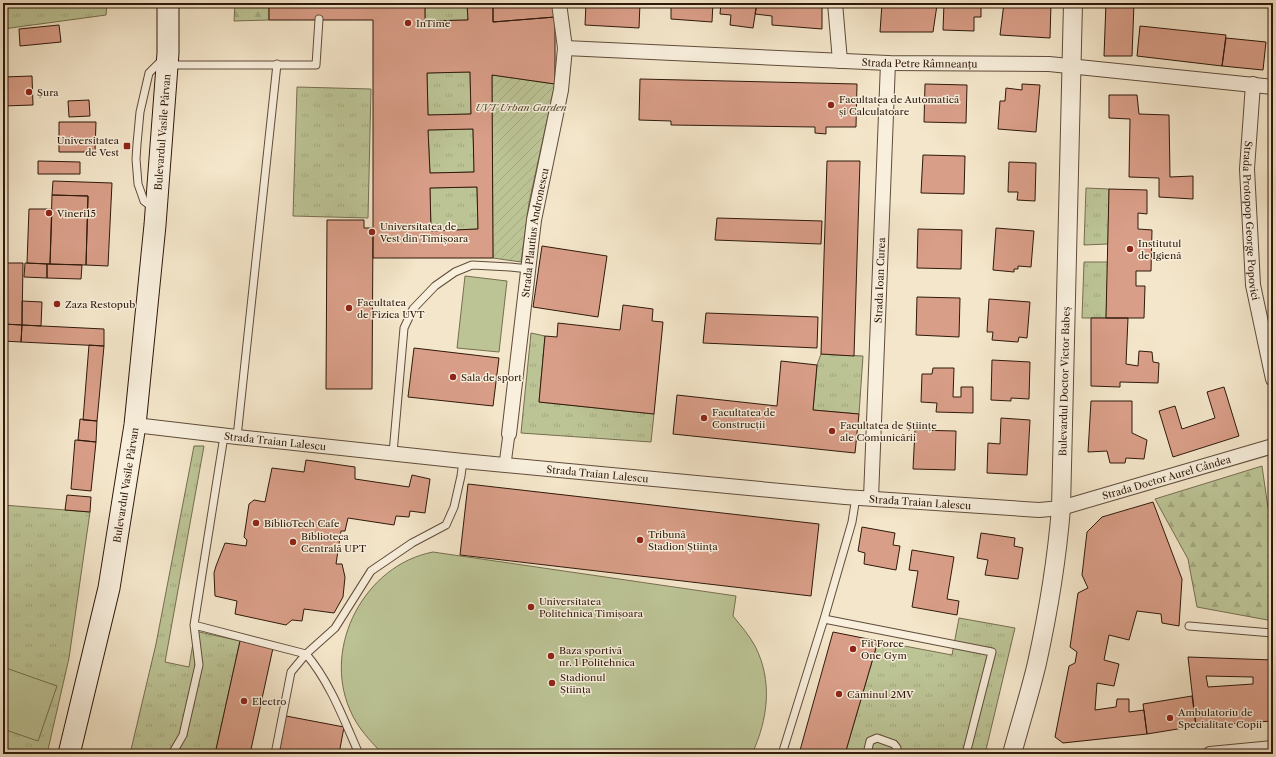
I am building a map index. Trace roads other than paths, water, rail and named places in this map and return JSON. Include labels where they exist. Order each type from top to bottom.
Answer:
[{"type":"main road","name":"Bulevardul Vasile Pârvan","points":[[69,754],[110,588],[135,425],[156,211],[168,59],[170,6]]},
{"type":"street","name":"Strada Plautius Andronescu","points":[[505,464],[534,220],[561,90],[565,48],[559,3]]},
{"type":"street","points":[[835,3],[840,61]]},
{"type":"street","name":"Bulevardul Doctor Victor Babeș","points":[[1012,754],[1037,663],[1058,537],[1073,3]]},
{"type":"street","name":"Strada Petre Râmneanțu","points":[[565,48],[888,63],[1049,64],[1273,87]]},
{"type":"street","name":"Strada Ioan Curea","points":[[872,498],[888,63]]},
{"type":"street","name":"Strada Protopop George Popovici","points":[[1253,84],[1247,169],[1253,285],[1273,379]]},
{"type":"street","name":"Strada Traian Lalescu","points":[[135,425],[230,437],[463,461],[856,497],[1039,510],[1060,508]]},
{"type":"street","name":"Strada Doctor Aurel Cândea","points":[[1060,508],[1273,446]]},
{"type":"street","points":[[1210,754],[1273,748]]},
{"type":"lane","points":[[168,59],[316,65],[319,19]]},
{"type":"lane","points":[[172,754],[183,735],[199,665],[194,625],[230,437],[277,64]]},
{"type":"lane","points":[[393,453],[404,328],[413,309],[434,286],[455,272],[472,265],[528,269]]},
{"type":"lane","points":[[275,754],[291,672],[306,654],[335,628],[371,571],[412,543],[446,525],[454,508],[463,461]]},
{"type":"lane","points":[[782,754],[824,619],[852,522],[856,497]]},
{"type":"lane","points":[[824,619],[992,652],[966,754]]},
{"type":"lane","points":[[194,625],[306,654],[316,666],[335,700],[359,754]]},
{"type":"lane","points":[[1189,626],[1273,633]]},
{"type":"lane","points":[[867,754],[870,741],[877,738],[894,744],[897,748],[895,754]]},
{"type":"place","name":"InTime","points":[[408,23]]},
{"type":"place","name":"Șura","points":[[29,92]]},
{"type":"place","name":"Facultatea de Automatică și Calculatoare","points":[[831,105]]},
{"type":"place","name":"Universitatea de Vest","points":[[127,146]]},
{"type":"place","name":"Vineri15","points":[[49,213]]},
{"type":"place","name":"Universitatea de Vest din Timișoara","points":[[372,232]]},
{"type":"place","name":"Institutul de Igienă","points":[[1130,249]]},
{"type":"place","name":"Zaza Restopub","points":[[57,304]]},
{"type":"place","name":"Facultatea de Fizica UVT","points":[[349,308]]},
{"type":"place","name":"Sala de sport","points":[[453,377]]},
{"type":"place","name":"Facultatea de Construcții","points":[[704,418]]},
{"type":"place","name":"Facultatea de Științe ale Comunicării","points":[[832,431]]},
{"type":"place","name":"BiblioTech Cafe","points":[[256,523]]},
{"type":"place","name":"Tribună Stadion Știința","points":[[640,540]]},
{"type":"place","name":"Biblioteca Centrală UPT","points":[[293,542]]},
{"type":"place","name":"Universitatea Politehnica Timișoara","points":[[531,607]]},
{"type":"place","name":"Fit Force One Gym","points":[[853,649]]},
{"type":"place","name":"Baza sportivă nr. 1 Politehnica","points":[[551,656]]},
{"type":"place","name":"Stadionul Știința","points":[[552,683]]},
{"type":"place","name":"Căminul 2MV","points":[[839,694]]},
{"type":"place","name":"Electro","points":[[244,701]]},
{"type":"place","name":"Ambulatoriu de Specialitate Copii","points":[[1170,718]]},
{"type":"park label","name":"UVT Urban Garden","points":[[521,107]]}]
